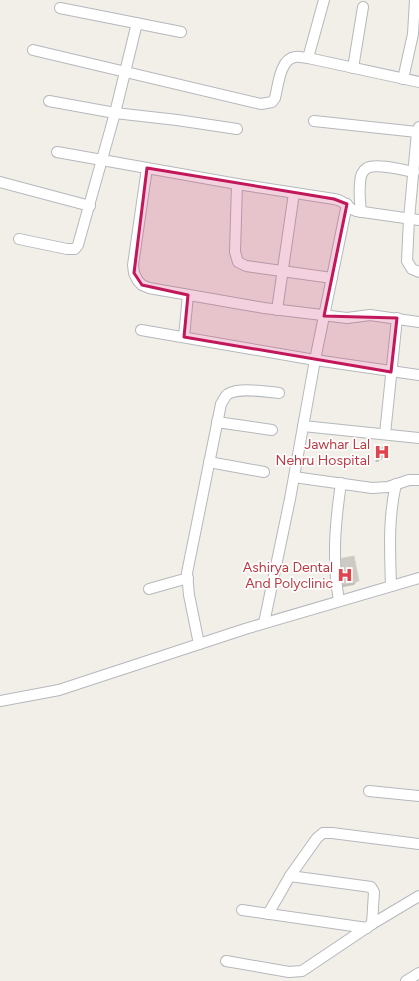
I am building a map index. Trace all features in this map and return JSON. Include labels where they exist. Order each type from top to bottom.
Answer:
[{"type":"street","points":[[308,58],[324,0]]},
{"type":"street","points":[[403,79],[415,40],[416,0]]},
{"type":"street","points":[[353,68],[363,7]]},
{"type":"street","points":[[60,8],[181,32]]},
{"type":"street","points":[[19,239],[67,249],[75,249],[78,245],[126,72],[137,23]]},
{"type":"street","points":[[33,50],[261,104],[268,104],[275,98],[284,65],[288,59],[296,57],[308,58],[419,82]]},
{"type":"street","points":[[49,101],[115,113],[237,129]]},
{"type":"street","points":[[314,121],[418,130],[417,161],[414,172],[414,220],[407,261],[412,269],[419,272]]},
{"type":"street","points":[[57,152],[237,184],[340,200],[347,204],[352,210],[414,220]]},
{"type":"street","points":[[361,212],[359,185],[364,170],[378,166],[414,172]]},
{"type":"street","points":[[147,168],[133,265],[135,277],[142,285],[149,288],[233,304],[277,310],[324,316],[354,318],[370,315],[418,321]]},
{"type":"street","points":[[0,182],[90,206]]},
{"type":"street","points":[[237,184],[235,252],[238,262],[246,266],[332,278]]},
{"type":"street","points":[[277,310],[294,193]]},
{"type":"street","points":[[264,623],[347,204]]},
{"type":"street","points":[[184,337],[188,295]]},
{"type":"street","points":[[384,434],[397,318]]},
{"type":"street","points":[[141,330],[315,360],[391,372],[415,374]]},
{"type":"street","points":[[199,644],[189,595],[188,578],[191,553],[221,404],[227,394],[242,391],[279,393]]},
{"type":"street","points":[[217,422],[272,430]]},
{"type":"street","points":[[303,426],[419,438]]},
{"type":"street","points":[[209,462],[264,472]]},
{"type":"street","points":[[294,477],[376,488],[388,487],[409,480],[419,480]]},
{"type":"street","points":[[339,601],[335,580],[334,554],[335,530],[341,483]]},
{"type":"street","points":[[391,586],[390,524],[392,502],[396,484]]},
{"type":"street","points":[[149,588],[188,578]]},
{"type":"street","points":[[0,701],[59,690],[264,623],[419,578]]},
{"type":"street","points":[[369,790],[419,796]]},
{"type":"street","points":[[268,914],[290,876],[317,838],[323,833],[419,844]]},
{"type":"street","points":[[290,876],[371,887],[374,892],[369,926]]},
{"type":"street","points":[[226,961],[290,972],[299,972],[307,969],[369,926],[419,896]]},
{"type":"street","points":[[242,910],[369,926]]},
{"type":"street","points":[[406,981],[419,973]]},
{"type":"highlighted area","points":[[147,168],[334,199],[347,204],[324,316],[397,318],[391,372],[184,337],[188,295],[142,285],[134,273]]},
{"type":"building","points":[[383,446],[386,446],[385,448],[389,449],[388,455],[386,454],[385,458],[383,457],[381,460],[377,459],[378,454],[380,454],[377,451],[378,447],[382,448]]},
{"type":"building","points":[[354,556],[359,581],[343,584],[338,559]]},
{"type":"place","name":"Jawhar Lal Nehru Hospital","points":[[382,452]]},
{"type":"place","name":"Ashirya Dental And Polyclinic","points":[[345,575]]}]
